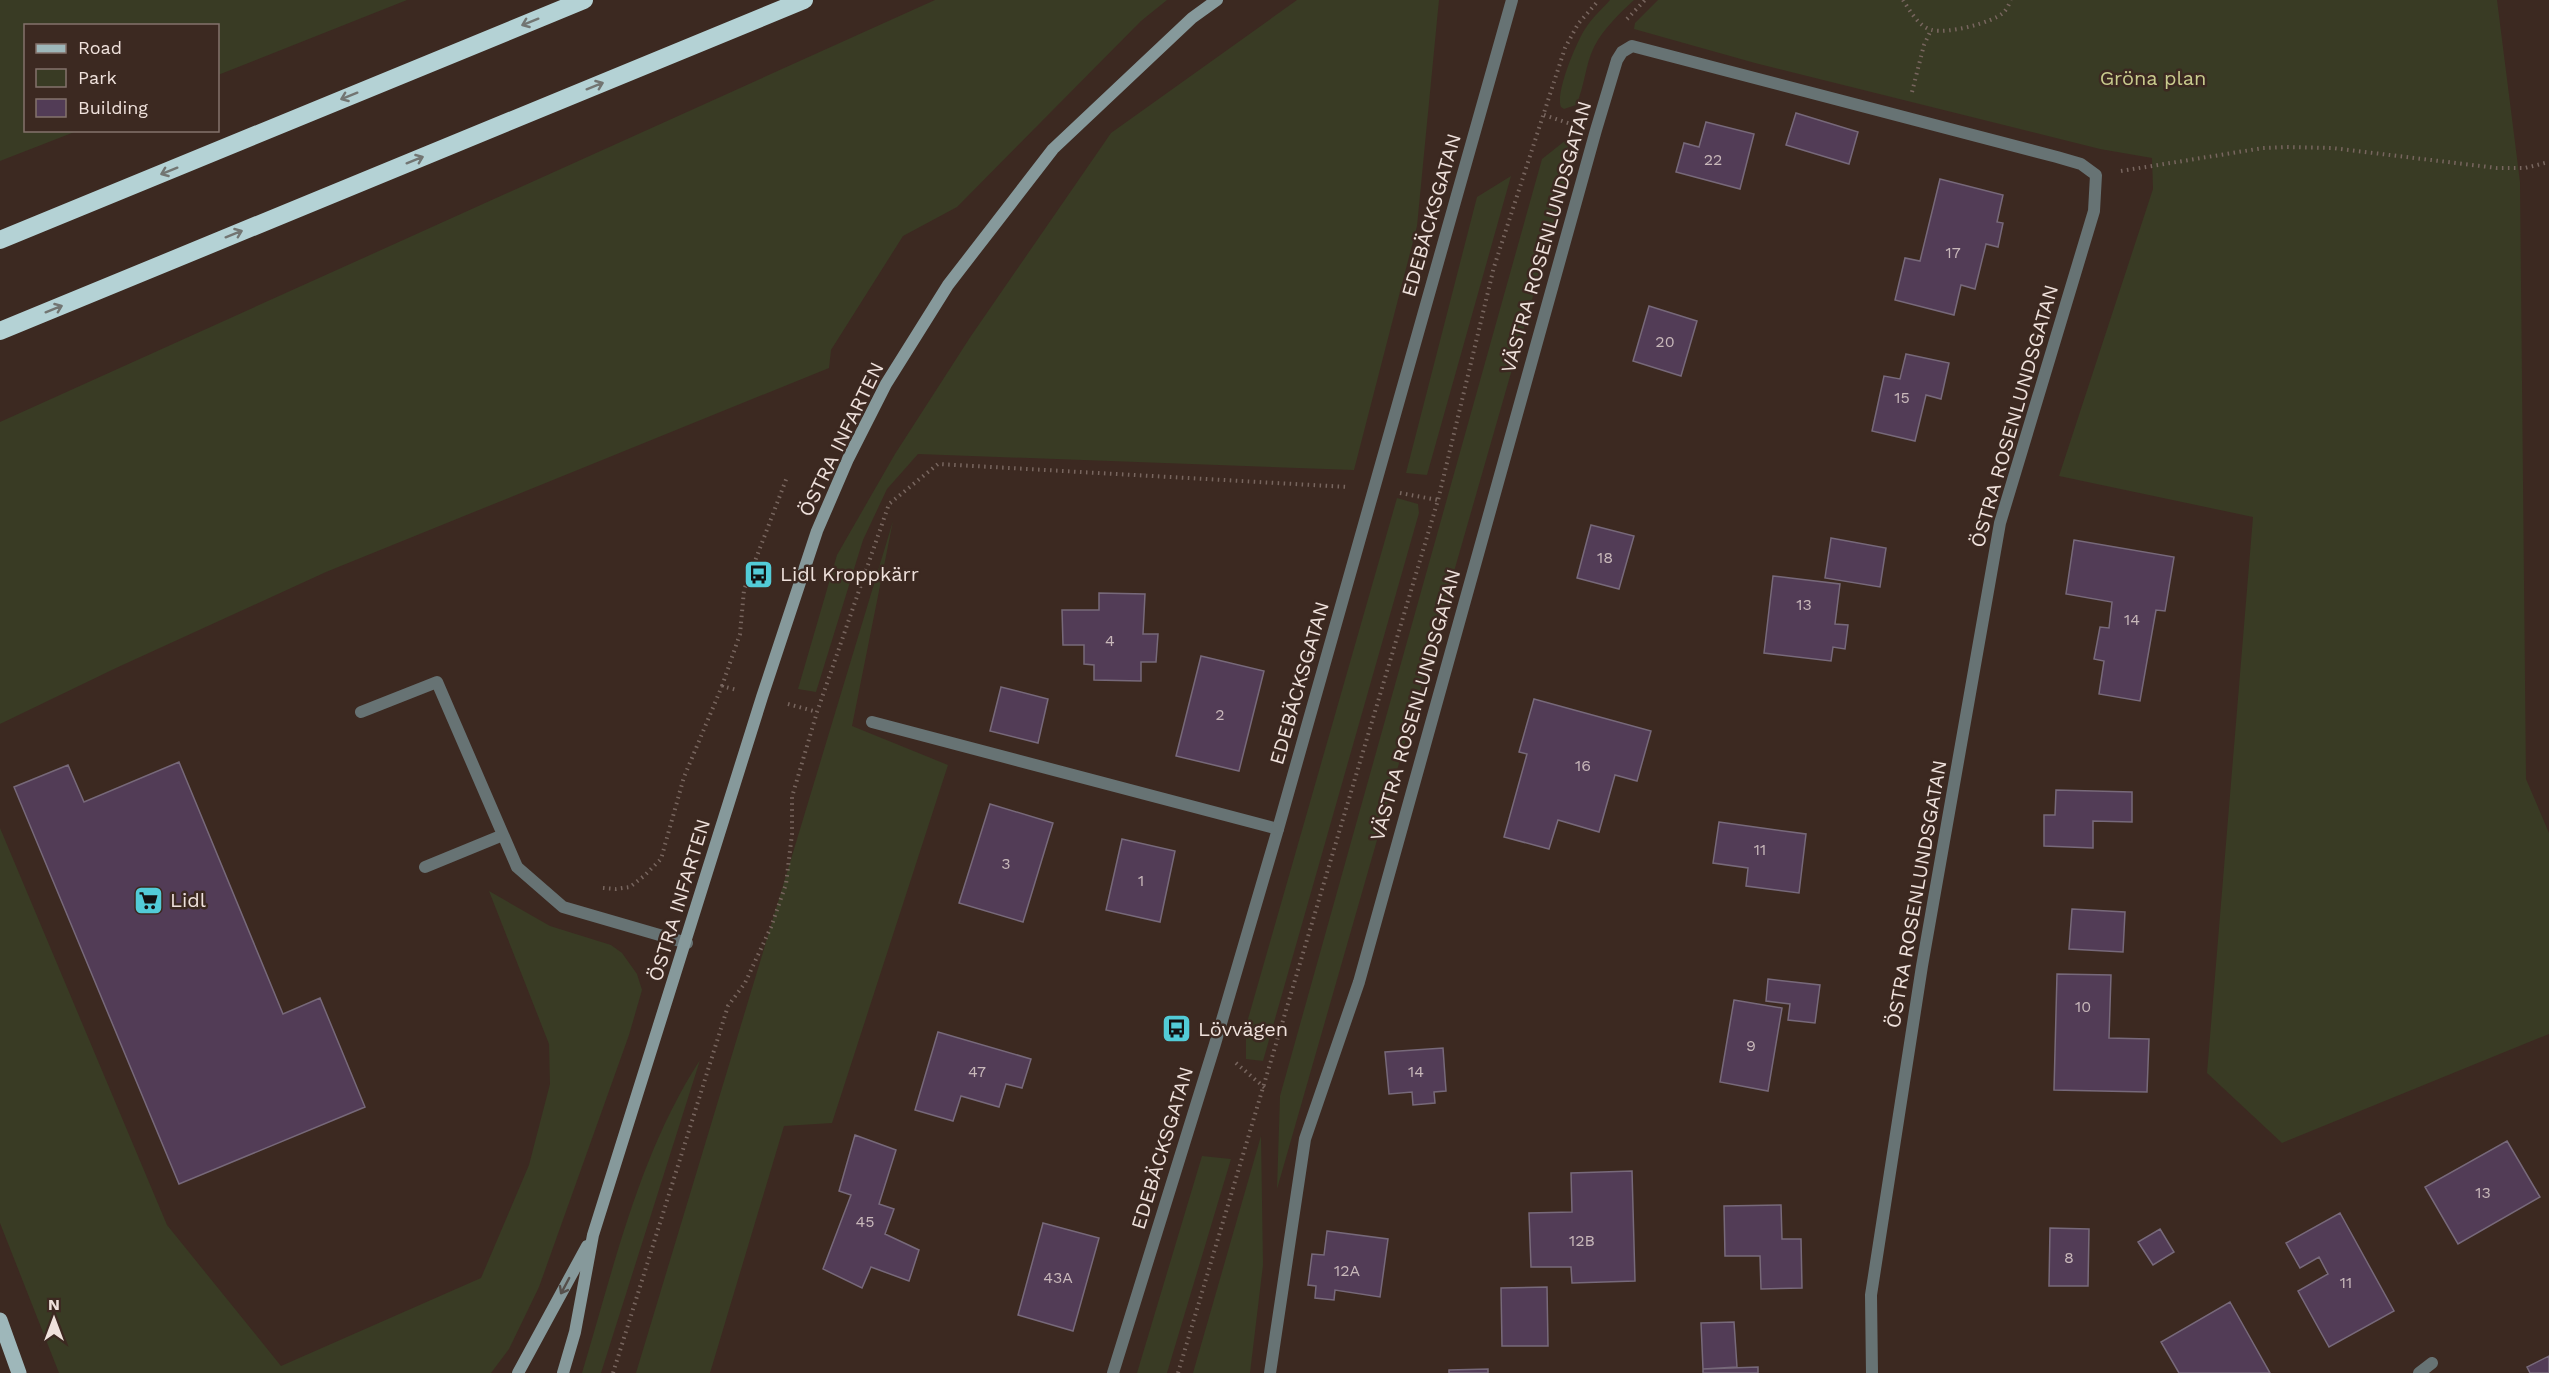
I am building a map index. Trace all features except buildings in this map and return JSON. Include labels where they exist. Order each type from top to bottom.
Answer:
[{"type":"highway","points":[[0,240],[584,0]]},
{"type":"highway","points":[[0,331],[804,0]]},
{"type":"main road","points":[[0,1320],[19,1373]]},
{"type":"street","name":"ÖSTRA INFARTEN","points":[[563,1373],[575,1332],[593,1235],[687,943],[762,698],[818,531],[848,459],[886,384],[948,285],[1053,149],[1192,18],[1217,0]]},
{"type":"street","name":"EDEBÄCKSGATAN","points":[[1113,1373],[1215,1044],[1278,829],[1512,0]]},
{"type":"street","name":"VÄSTRA ROSENLUNDSGATAN","points":[[1270,1373],[1305,1139],[1359,982],[1617,60],[1622,52],[1632,46],[1906,117]]},
{"type":"street","points":[[1906,117],[2081,164],[2096,175]]},
{"type":"street","name":"ÖSTRA ROSENLUNDSGATAN","points":[[1872,1373],[1870,1295],[1922,966],[2000,523],[2094,211],[2096,175]]},
{"type":"street","points":[[361,712],[437,682],[517,867],[563,907],[687,943]]},
{"type":"street","points":[[872,722],[1278,829]]},
{"type":"street","points":[[425,867],[503,835]]},
{"type":"street","name":"ÖSTRA INFARTEN","points":[[518,1373],[593,1235]]},
{"type":"street","points":[[2419,1373],[2432,1363]]},
{"type":"path","points":[[1178,1373],[1438,500],[1494,267],[1566,48],[1578,24],[1599,0]]},
{"type":"path","points":[[1903,0],[1920,24],[1931,30],[1951,31],[1998,16],[2004,12],[2011,0]]},
{"type":"path","points":[[1906,117],[1924,45],[1931,30]]},
{"type":"path","points":[[2096,175],[2263,148],[2287,147],[2332,148],[2497,168],[2525,168],[2549,162]]},
{"type":"path","points":[[613,1373],[728,1006],[745,983],[771,927],[786,884],[792,834],[792,797],[817,712],[889,504],[938,464],[1373,488],[1438,500]]},
{"type":"path","points":[[563,907],[579,884],[616,889],[630,887],[661,859],[684,777],[722,686],[740,634],[744,590],[787,477]]},
{"type":"path","points":[[722,686],[817,712]]},
{"type":"green space","points":[[0,0],[407,0],[219,75],[219,24],[24,24],[24,132],[74,132],[0,161]]},
{"type":"green space","points":[[935,0],[1167,0],[1141,21],[957,207],[903,236],[831,350],[829,368],[326,572],[0,724],[0,422]]},
{"type":"green space","points":[[1297,0],[1439,0],[1417,226],[1354,470],[918,454],[887,489],[863,540],[816,692],[798,689],[837,555],[895,454],[971,336],[1111,133]]},
{"type":"green space","points":[[1610,0],[1634,0],[1598,40],[1591,54],[1576,105],[1564,109],[1561,107],[1561,91],[1572,56],[1585,29]]},
{"type":"green space","name":"Gröna plan","points":[[1658,0],[2497,0],[2520,182],[2526,779],[2549,833],[2549,1034],[2282,1143],[2207,1073],[2253,517],[2059,476],[2153,189],[2152,158],[2100,149],[1755,63],[1634,29],[1635,23]]},
{"type":"green space","points":[[1566,140],[1572,160],[1277,1189],[1280,1096],[1542,159]]},
{"type":"green space","points":[[1511,176],[1427,475],[1406,473],[1477,197]]},
{"type":"green space","points":[[1397,498],[1418,504],[1419,513],[1263,1061],[1246,1059],[1246,1026]]},
{"type":"green space","points":[[893,521],[852,726],[948,765],[832,1123],[784,1126],[710,1373],[636,1373]]},
{"type":"green space","points":[[0,828],[167,1225],[281,1366],[481,1278],[529,1165],[550,1084],[549,1044],[489,891],[550,926],[611,945],[622,953],[637,974],[642,990],[629,1035],[539,1287],[509,1349],[491,1373],[59,1373],[0,1223]]},
{"type":"green space","points":[[700,1060],[601,1373],[582,1373],[617,1252],[644,1172],[679,1096]]},
{"type":"green space","points":[[1261,1136],[1263,1265],[1250,1373],[1193,1373]]},
{"type":"green space","points":[[1202,1156],[1231,1159],[1167,1373],[1137,1373]]},
{"type":"place","name":"Lidl Kroppkärr","points":[[759,574]]},
{"type":"place","name":"Lidl","points":[[149,900]]},
{"type":"place","name":"Lövvägen","points":[[1177,1029]]}]
